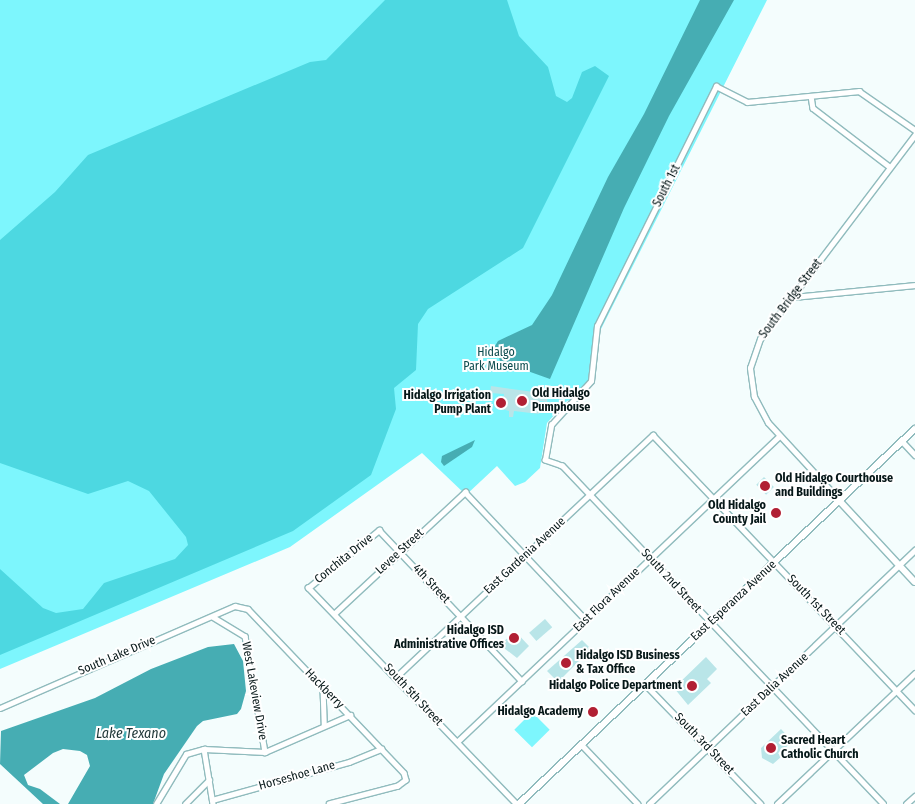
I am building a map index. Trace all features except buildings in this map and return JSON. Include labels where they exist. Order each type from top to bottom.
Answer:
[{"type":"street","name":"South 1st","points":[[572,397],[582,394],[591,381],[597,326],[716,86],[748,102],[859,90],[915,130]]},
{"type":"street","points":[[811,96],[813,108],[890,167]]},
{"type":"street","name":"South Bridge Street","points":[[915,135],[760,339],[750,368],[754,397],[778,437],[915,582]]},
{"type":"street","points":[[793,297],[915,285]]},
{"type":"street","name":"South 2nd Street","points":[[572,397],[551,425],[545,460],[560,464],[590,494],[883,804]]},
{"type":"street","name":"East Esperanza Avenue","points":[[517,804],[711,624],[915,429]]},
{"type":"street","name":"East Gardenia Avenue","points":[[396,676],[653,436]]},
{"type":"street","name":"South 1st Street","points":[[653,436],[714,497],[915,710]]},
{"type":"street","name":"East Flora Avenue","points":[[457,742],[778,437]]},
{"type":"street","points":[[902,441],[915,456]]},
{"type":"street","name":"Levee Street","points":[[335,613],[465,492],[525,555]]},
{"type":"street","name":"4th Street","points":[[379,530],[522,681]]},
{"type":"street","name":"Conchita Drive","points":[[308,588],[379,530]]},
{"type":"street","name":"East Dalia Avenue","points":[[650,804],[915,550]]},
{"type":"street","points":[[525,555],[586,620]]},
{"type":"street","name":"South 5th Street","points":[[308,588],[396,676],[517,804]]},
{"type":"street","name":"South Lake Drive","points":[[0,708],[236,606]]},
{"type":"street","name":"Hackberry","points":[[236,606],[248,609],[404,773],[406,780],[398,786],[329,804]]},
{"type":"street","name":"West Lakeview Drive","points":[[213,617],[245,636],[265,752]]},
{"type":"street","points":[[777,804],[915,673]]},
{"type":"street","name":"South 3rd Street","points":[[646,685],[762,804]]},
{"type":"street","points":[[323,688],[324,725]]},
{"type":"street","points":[[156,804],[186,754],[204,749],[265,752],[350,715]]},
{"type":"street","points":[[582,745],[638,804]]},
{"type":"street","points":[[204,749],[213,802]]},
{"type":"street","name":"Horseshoe Lane","points":[[213,802],[349,762],[381,749]]},
{"type":"street","points":[[185,804],[209,780]]},
{"type":"street","points":[[906,804],[915,796]]},
{"type":"green space","name":"Hidalgo Park Museum","points":[[0,0],[767,0],[599,333],[591,384],[581,398],[567,401],[547,423],[540,468],[525,482],[515,486],[497,466],[466,495],[422,453],[290,547],[0,669]]},
{"type":"green space","points":[[532,712],[550,730],[532,747],[514,730]]},
{"type":"shaded area","points":[[385,0],[507,0],[519,36],[548,67],[556,96],[567,102],[572,98],[582,72],[595,66],[609,76],[523,248],[428,309],[418,324],[416,370],[394,388],[396,409],[371,475],[293,531],[0,655],[0,569],[43,608],[56,613],[83,609],[104,583],[175,559],[188,545],[186,537],[149,491],[128,481],[88,494],[0,463],[0,240],[55,192],[88,155],[310,62],[326,60]]},
{"type":"water","points":[[700,0],[734,0],[669,116],[624,208],[550,379],[500,361],[495,346],[498,341],[532,325],[552,295],[608,177],[644,114]]},
{"type":"water","points":[[475,440],[472,447],[444,466],[441,462],[442,456]]},
{"type":"water","name":"Lake Texano","points":[[234,644],[243,661],[246,691],[241,709],[237,714],[203,721],[197,726],[164,774],[153,804],[68,804],[90,766],[87,755],[80,751],[63,749],[53,753],[24,775],[28,785],[40,789],[60,804],[43,804],[0,764],[1,731],[95,698],[151,669],[208,647]]},
{"type":"place","name":"Old Hidalgo Pumphouse","points":[[522,401]]},
{"type":"place","name":"Hidalgo Irrigation Pump Plant","points":[[501,403]]},
{"type":"place","name":"Old Hidalgo Courthouse and Buildings","points":[[765,486]]},
{"type":"place","name":"Old Hidalgo County Jail","points":[[776,513]]},
{"type":"place","name":"Hidalgo ISD Administrative Offices","points":[[514,638]]},
{"type":"place","name":"Hidalgo ISD Business & Tax Office","points":[[566,663]]},
{"type":"place","name":"Hidalgo Police Department","points":[[692,686]]},
{"type":"place","name":"Hidalgo Academy","points":[[593,712]]},
{"type":"place","name":"Sacred Heart Catholic Church","points":[[771,748]]}]
